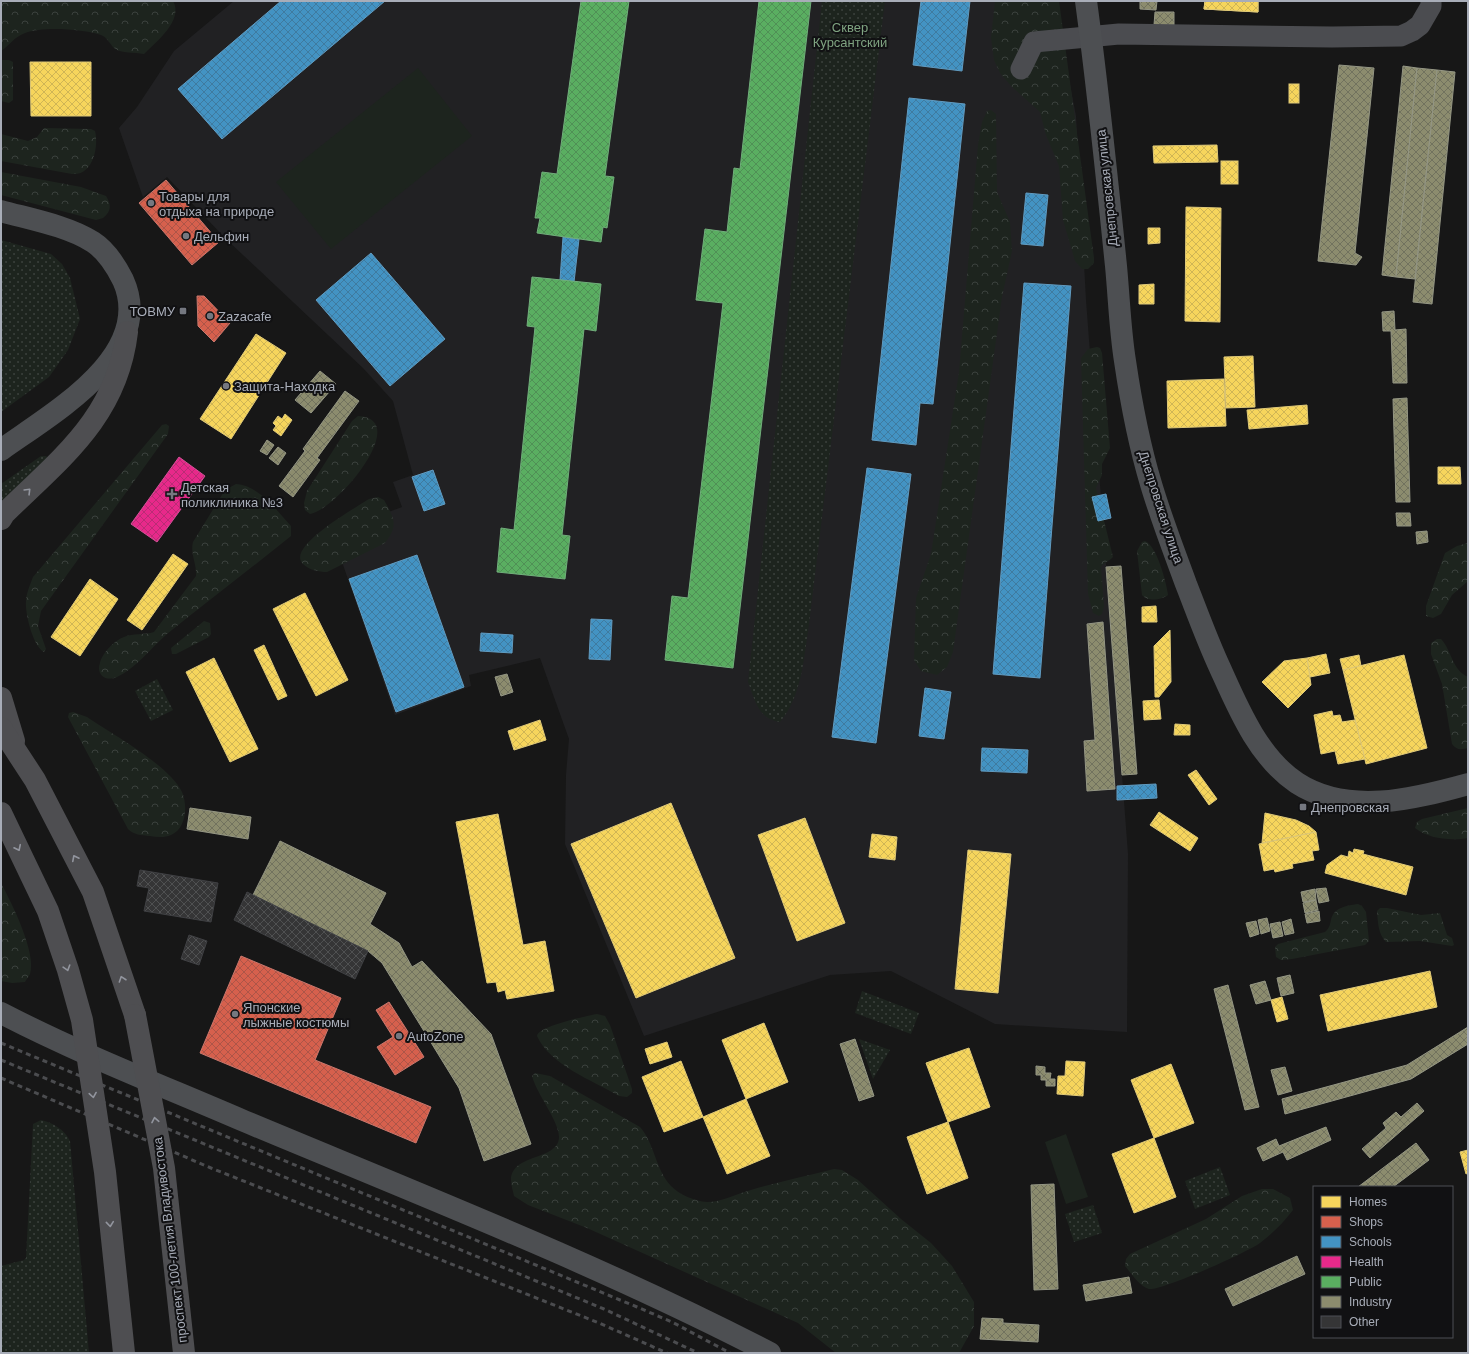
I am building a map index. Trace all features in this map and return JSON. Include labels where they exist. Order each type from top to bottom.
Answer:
[{"type":"highway","points":[[1,519],[4,514],[77,442],[96,419],[108,400],[125,354],[127,332]]},
{"type":"highway","points":[[1,698],[17,752]]},
{"type":"highway","name":"проспект 100-летия Владивостока","points":[[1,728],[35,780],[93,892],[135,1015],[164,1168],[184,1353]]},
{"type":"highway","points":[[1,813],[48,912],[68,970],[82,1020],[105,1172],[124,1353]]},
{"type":"main road","name":"Днепровская улица","points":[[1086,1],[1125,360],[1141,443],[1150,482],[1164,524],[1211,649],[1240,713],[1257,740],[1281,770],[1296,782],[1314,792],[1339,800],[1374,802],[1406,799],[1468,784]]},
{"type":"main road","points":[[1,211],[71,231],[93,242],[106,253],[119,271],[127,290],[130,306],[127,332],[118,350],[81,392],[1,450]]},
{"type":"main road","points":[[1,1013],[113,1065],[501,1228],[696,1314],[770,1353]]},
{"type":"street","points":[[1021,69],[1034,42],[1091,36],[1119,34],[1332,37],[1401,36],[1420,25],[1432,6],[1431,1]]},
{"type":"shaded area","points":[[234,1],[1054,1],[1076,116],[1086,300],[1128,854],[1127,1032],[995,1024],[891,971],[830,975],[644,1036],[565,844],[566,775],[569,739],[540,658],[469,675],[471,686],[395,715],[332,533],[402,507],[393,482],[413,475],[393,401],[363,368],[226,239],[167,177],[143,197],[119,128],[137,107],[174,51]]},
{"type":"green space","points":[[1,1],[173,1],[175,16],[167,30],[144,54],[117,50],[105,37],[101,35],[84,31],[63,29],[32,31],[25,33],[1,51]]},
{"type":"green space","name":"Сквер Курсантский","points":[[822,1],[885,1],[809,624],[798,688],[787,712],[780,722],[767,717],[758,708],[748,682]]},
{"type":"green space","points":[[995,1],[1059,1],[1094,258],[1094,263],[1088,269],[1082,269],[1075,261],[1063,220],[1059,166],[1046,135],[1040,112],[1011,86],[1000,73],[994,60],[991,38]]},
{"type":"green space","points":[[1,60],[9,60],[13,62],[13,100],[9,103],[1,101]]},
{"type":"green space","points":[[418,68],[472,136],[331,249],[276,182]]},
{"type":"green space","points":[[991,110],[996,114],[997,192],[1010,222],[1012,251],[1002,297],[953,652],[947,667],[937,675],[921,671],[914,660],[916,598],[931,554],[959,372],[978,145],[982,122],[987,111]]},
{"type":"green space","points":[[44,128],[91,129],[95,131],[95,152],[90,165],[79,173],[72,174],[1,161],[1,134],[28,141],[37,137]]},
{"type":"green space","points":[[1,172],[81,187],[106,196],[110,205],[108,213],[103,218],[96,220],[1,195]]},
{"type":"green space","points":[[1,240],[51,254],[62,264],[70,278],[80,319],[68,350],[49,377],[1,412]]},
{"type":"green space","points":[[1097,347],[1100,348],[1102,353],[1110,448],[1102,464],[1102,475],[1096,488],[1113,557],[1101,567],[1104,606],[1102,614],[1099,616],[1093,613],[1088,594],[1081,358],[1088,349]]},
{"type":"green space","points":[[358,416],[373,421],[377,432],[374,447],[364,465],[351,482],[322,509],[310,514],[305,510],[304,503],[307,491],[352,421]]},
{"type":"green space","points":[[166,424],[169,426],[168,434],[41,611],[38,626],[46,649],[44,652],[36,644],[30,629],[27,614],[26,602],[28,590],[33,577],[162,425]]},
{"type":"green space","points":[[41,456],[46,456],[48,458],[1,506],[1,484]]},
{"type":"green space","points":[[236,484],[253,489],[267,500],[291,526],[291,536],[167,634],[131,668],[117,677],[105,678],[102,676],[99,671],[99,667],[103,655],[109,647],[120,639],[128,636],[154,632],[196,576],[196,567],[192,551],[193,542],[225,490]]},
{"type":"green space","points":[[378,497],[384,500],[394,522],[392,531],[385,543],[327,572],[321,572],[308,568],[303,564],[300,557],[304,548],[313,538],[351,510],[369,499]]},
{"type":"green space","points":[[1145,541],[1149,544],[1157,557],[1168,595],[1155,600],[1147,599],[1142,595],[1137,551],[1142,542]]},
{"type":"green space","points":[[1468,543],[1468,581],[1452,595],[1441,614],[1433,618],[1426,616],[1426,606],[1445,553],[1457,546]]},
{"type":"green space","points":[[204,621],[210,623],[211,634],[209,637],[176,654],[172,654],[171,648]]},
{"type":"green space","points":[[1437,639],[1441,639],[1455,665],[1468,677],[1468,748],[1459,749],[1452,744],[1442,684],[1431,654],[1431,643]]},
{"type":"green space","points":[[157,679],[173,710],[151,721],[135,691]]},
{"type":"green space","points":[[73,712],[87,717],[139,751],[166,772],[175,782],[182,792],[185,804],[183,822],[176,832],[168,836],[158,837],[138,834],[128,829],[68,717],[69,713]]},
{"type":"green space","points":[[1468,808],[1468,838],[1447,839],[1433,837],[1415,828],[1417,822],[1422,819]]},
{"type":"green space","points":[[1,883],[11,902],[27,941],[31,965],[30,974],[25,982],[12,983],[1,981]]},
{"type":"green space","points":[[1358,904],[1362,906],[1366,912],[1369,941],[1365,945],[1292,959],[1281,960],[1276,957],[1275,947],[1278,944],[1325,932],[1329,927],[1335,912],[1341,908]]},
{"type":"green space","points":[[1380,908],[1421,915],[1440,913],[1447,935],[1452,938],[1454,945],[1452,946],[1420,941],[1386,942],[1381,935],[1379,928],[1377,911]]},
{"type":"green space","points":[[862,991],[919,1013],[911,1034],[855,1013]]},
{"type":"green space","points":[[597,1014],[605,1016],[610,1025],[632,1089],[632,1093],[627,1097],[619,1096],[562,1064],[543,1046],[537,1036],[539,1032],[554,1025]]},
{"type":"green space","points":[[859,1039],[890,1050],[873,1079]]},
{"type":"green space","points":[[535,1073],[550,1076],[640,1127],[649,1141],[662,1172],[671,1186],[683,1195],[692,1199],[707,1202],[718,1201],[761,1187],[834,1169],[842,1170],[858,1180],[901,1219],[931,1243],[952,1266],[974,1302],[974,1326],[959,1353],[836,1353],[798,1323],[587,1228],[528,1205],[514,1196],[511,1180],[513,1171],[526,1161],[551,1150],[556,1145],[559,1138],[556,1124],[538,1091],[532,1076]]},
{"type":"green space","points":[[41,1120],[58,1127],[65,1133],[70,1141],[89,1353],[1,1353],[1,1266],[24,1260],[26,1258],[33,1124]]},
{"type":"green space","points":[[1066,1134],[1088,1197],[1066,1204],[1045,1142]]},
{"type":"green space","points":[[1220,1167],[1230,1195],[1195,1209],[1185,1181]]},
{"type":"green space","points":[[1262,1189],[1273,1189],[1290,1198],[1293,1210],[1274,1232],[1252,1248],[1186,1278],[1157,1288],[1149,1289],[1142,1285],[1125,1266],[1126,1259],[1130,1254],[1206,1219],[1242,1196]]},
{"type":"green space","points":[[1093,1205],[1102,1233],[1074,1242],[1065,1214]]},
{"type":"building: Homes","points":[[1205,1],[1258,1],[1258,12],[1204,9]]},
{"type":"building: Homes","points":[[1205,1],[1258,1],[1258,12],[1204,9]]},
{"type":"building: Homes","points":[[30,62],[91,62],[91,116],[31,116]]},
{"type":"building: Homes","points":[[1289,84],[1299,84],[1299,103],[1289,103]]},
{"type":"building: Homes","points":[[1217,145],[1218,162],[1154,163],[1153,146]]},
{"type":"building: Homes","points":[[1221,161],[1238,161],[1238,184],[1221,184]]},
{"type":"building: Homes","points":[[1186,207],[1221,208],[1220,322],[1185,321]]},
{"type":"building: Homes","points":[[1148,228],[1160,228],[1160,243],[1148,244]]},
{"type":"building: Homes","points":[[1154,284],[1154,304],[1139,304],[1139,285]]},
{"type":"building: Homes","points":[[256,334],[286,353],[231,439],[200,419]]},
{"type":"building: Homes","points":[[1253,356],[1255,407],[1226,408],[1224,357]]},
{"type":"building: Homes","points":[[1224,379],[1226,426],[1168,428],[1167,381]]},
{"type":"building: Homes","points":[[1307,405],[1308,424],[1249,429],[1247,410]]},
{"type":"building: Homes","points":[[285,414],[292,420],[281,436],[273,430],[276,426],[273,423],[278,416],[282,419]]},
{"type":"building: Homes","points":[[1438,467],[1460,467],[1461,484],[1438,484]]},
{"type":"building: Homes","points":[[173,554],[188,564],[142,630],[127,620]]},
{"type":"building: Homes","points":[[90,579],[118,599],[80,656],[51,637]]},
{"type":"building: Homes","points":[[305,593],[348,680],[316,696],[273,609]]},
{"type":"building: Homes","points":[[1156,606],[1157,622],[1142,622],[1142,607]]},
{"type":"building: Homes","points":[[1170,630],[1171,682],[1159,697],[1155,697],[1154,646]]},
{"type":"building: Homes","points":[[264,645],[287,696],[278,700],[254,650]]},
{"type":"building: Homes","points":[[1326,654],[1330,673],[1310,677],[1307,658]]},
{"type":"building: Homes","points":[[1359,655],[1361,666],[1343,670],[1340,659]]},
{"type":"building: Homes","points":[[1404,655],[1427,748],[1366,764],[1343,670]]},
{"type":"building: Homes","points":[[214,658],[258,749],[230,762],[186,672]]},
{"type":"building: Homes","points":[[1307,658],[1311,685],[1288,708],[1262,682],[1284,661]]},
{"type":"building: Homes","points":[[1159,700],[1161,719],[1144,720],[1143,701]]},
{"type":"building: Homes","points":[[1332,711],[1333,716],[1340,715],[1342,722],[1355,720],[1365,759],[1338,764],[1335,751],[1321,754],[1314,715]]},
{"type":"building: Homes","points":[[540,720],[546,740],[514,750],[508,731]]},
{"type":"building: Homes","points":[[1175,724],[1190,725],[1190,735],[1174,735]]},
{"type":"building: Homes","points":[[1196,770],[1217,799],[1209,805],[1188,775]]},
{"type":"building: Homes","points":[[671,803],[735,958],[636,998],[571,844]]},
{"type":"building: Homes","points":[[1159,812],[1198,838],[1190,851],[1150,825]]},
{"type":"building: Homes","points":[[1265,813],[1296,820],[1309,826],[1316,832],[1262,843]]},
{"type":"building: Homes","points":[[498,814],[523,945],[545,941],[554,991],[507,999],[505,990],[498,992],[496,982],[487,983],[456,822]]},
{"type":"building: Homes","points":[[805,818],[845,923],[797,941],[758,835]]},
{"type":"building: Homes","points":[[1316,832],[1319,850],[1312,851],[1314,860],[1292,864],[1293,868],[1275,872],[1274,869],[1264,871],[1259,844]]},
{"type":"building: Homes","points":[[872,834],[897,837],[895,860],[869,857]]},
{"type":"building: Homes","points":[[1354,849],[1364,851],[1363,854],[1413,867],[1406,895],[1325,873],[1327,865],[1341,855],[1348,857],[1349,851],[1353,853]]},
{"type":"building: Homes","points":[[968,850],[1011,854],[998,993],[955,989]]},
{"type":"building: Homes","points":[[1430,971],[1437,1007],[1328,1031],[1320,995]]},
{"type":"building: Homes","points":[[1282,997],[1288,1019],[1277,1022],[1271,1000]]},
{"type":"building: Homes","points":[[764,1023],[788,1082],[746,1099],[722,1040]]},
{"type":"building: Homes","points":[[667,1042],[672,1057],[650,1064],[645,1049]]},
{"type":"building: Homes","points":[[969,1048],[990,1107],[948,1122],[926,1063]]},
{"type":"building: Homes","points":[[681,1061],[703,1117],[664,1132],[642,1077]]},
{"type":"building: Homes","points":[[1066,1061],[1085,1062],[1083,1096],[1057,1094],[1058,1076],[1065,1076]]},
{"type":"building: Homes","points":[[1171,1064],[1194,1123],[1154,1138],[1131,1080]]},
{"type":"building: Homes","points":[[746,1099],[770,1156],[727,1174],[703,1117]]},
{"type":"building: Homes","points":[[948,1122],[968,1178],[927,1194],[907,1137]]},
{"type":"building: Homes","points":[[1154,1138],[1176,1197],[1134,1213],[1112,1154]]},
{"type":"building: Homes","points":[[1468,1150],[1468,1173],[1466,1174],[1460,1152]]},
{"type":"building: Shops","points":[[166,180],[219,242],[192,265],[139,203]]},
{"type":"building: Shops","name":"Zazacafe","points":[[197,296],[204,296],[230,323],[214,342],[198,326]]},
{"type":"building: Shops","points":[[241,956],[341,998],[315,1060],[431,1107],[416,1143],[200,1053]]},
{"type":"building: Shops","points":[[389,1002],[424,1057],[395,1075],[377,1047],[393,1037],[376,1010]]},
{"type":"building: Schools","points":[[281,1],[385,1],[222,139],[178,89]]},
{"type":"building: Schools","points":[[921,1],[970,1],[962,71],[913,65]]},
{"type":"building: Schools","points":[[909,98],[965,104],[933,404],[920,403],[916,445],[872,440]]},
{"type":"building: Schools","points":[[1026,193],[1048,195],[1043,246],[1021,244]]},
{"type":"building: Schools","points":[[563,237],[579,239],[574,282],[560,280]]},
{"type":"building: Schools","points":[[371,253],[445,339],[390,386],[316,300]]},
{"type":"building: Schools","points":[[1024,283],[1071,286],[1040,678],[993,674]]},
{"type":"building: Schools","points":[[867,468],[911,474],[876,743],[832,737]]},
{"type":"building: Schools","points":[[433,470],[445,504],[424,511],[412,477]]},
{"type":"building: Schools","points":[[1106,494],[1111,518],[1098,521],[1092,497]]},
{"type":"building: Schools","points":[[417,555],[464,687],[396,712],[349,579]]},
{"type":"building: Schools","points":[[591,619],[612,620],[610,660],[589,659]]},
{"type":"building: Schools","points":[[481,633],[513,635],[512,653],[480,651]]},
{"type":"building: Schools","points":[[925,688],[951,692],[944,739],[919,736]]},
{"type":"building: Schools","points":[[982,748],[1028,750],[1027,773],[981,771]]},
{"type":"building: Schools","points":[[1156,784],[1157,798],[1117,800],[1117,786]]},
{"type":"building: Health","points":[[179,457],[205,476],[157,542],[131,524]]},
{"type":"building: Public","points":[[581,1],[629,1],[605,176],[614,177],[607,228],[603,227],[601,242],[537,233],[540,218],[535,218],[542,172],[557,174]]},
{"type":"building: Public","points":[[759,1],[811,1],[733,668],[665,660],[672,596],[688,598],[723,303],[696,300],[705,229],[727,232],[734,168],[740,169]]},
{"type":"building: Public","points":[[532,277],[601,284],[596,331],[584,329],[562,535],[570,536],[565,579],[497,572],[501,528],[514,530],[535,327],[527,326]]},
{"type":"building: Industry","points":[[1140,1],[1157,1],[1156,10],[1140,9]]},
{"type":"building: Industry","points":[[1155,12],[1174,12],[1174,25],[1154,25]]},
{"type":"building: Industry","points":[[1339,65],[1374,68],[1355,253],[1362,257],[1356,265],[1318,261]]},
{"type":"building: Industry","points":[[1403,66],[1417,68],[1396,277],[1382,275]]},
{"type":"building: Industry","points":[[1417,68],[1437,70],[1415,279],[1396,277]]},
{"type":"building: Industry","points":[[1437,70],[1455,72],[1432,304],[1413,302]]},
{"type":"building: Industry","points":[[1394,311],[1395,330],[1406,329],[1407,383],[1393,383],[1391,331],[1383,331],[1382,312]]},
{"type":"building: Industry","points":[[320,371],[336,384],[311,413],[295,400]]},
{"type":"building: Industry","points":[[345,391],[359,401],[317,458],[320,460],[293,497],[279,486],[305,451],[303,449]]},
{"type":"building: Industry","points":[[1407,398],[1410,502],[1396,502],[1393,399]]},
{"type":"building: Industry","points":[[267,440],[274,445],[267,455],[260,451]]},
{"type":"building: Industry","points":[[278,447],[286,453],[278,465],[269,458]]},
{"type":"building: Industry","points":[[1396,513],[1410,513],[1411,526],[1397,526]]},
{"type":"building: Industry","points":[[1427,531],[1428,542],[1417,544],[1416,532]]},
{"type":"building: Industry","points":[[1121,566],[1137,774],[1122,775],[1106,567]]},
{"type":"building: Industry","points":[[1103,622],[1115,789],[1087,791],[1084,741],[1095,740],[1087,624]]},
{"type":"building: Industry","points":[[507,674],[513,692],[501,696],[495,677]]},
{"type":"building: Industry","points":[[190,808],[251,817],[248,839],[187,829]]},
{"type":"building: Industry","points":[[280,841],[386,893],[370,924],[399,943],[412,967],[422,961],[491,1034],[531,1144],[484,1161],[459,1088],[382,963],[368,951],[253,895]]},
{"type":"building: Industry","points":[[1326,888],[1329,901],[1319,903],[1316,889]]},
{"type":"building: Industry","points":[[1315,889],[1316,900],[1303,902],[1301,892]]},
{"type":"building: Industry","points":[[1316,900],[1318,910],[1305,913],[1303,903]]},
{"type":"building: Industry","points":[[1319,911],[1320,921],[1307,923],[1305,914]]},
{"type":"building: Industry","points":[[1267,918],[1270,931],[1261,934],[1258,920]]},
{"type":"building: Industry","points":[[1291,919],[1294,933],[1285,935],[1282,922]]},
{"type":"building: Industry","points":[[1256,921],[1259,934],[1250,937],[1246,923]]},
{"type":"building: Industry","points":[[1280,922],[1283,936],[1273,938],[1270,924]]},
{"type":"building: Industry","points":[[1290,975],[1294,993],[1281,996],[1277,978]]},
{"type":"building: Industry","points":[[1265,981],[1271,1000],[1256,1004],[1250,985]]},
{"type":"building: Industry","points":[[1228,985],[1259,1107],[1245,1110],[1214,989]]},
{"type":"building: Industry","points":[[1468,1027],[1468,1044],[1411,1079],[1285,1114],[1282,1099],[1407,1065]]},
{"type":"building: Industry","points":[[855,1039],[874,1096],[859,1101],[840,1044]]},
{"type":"building: Industry","points":[[1036,1066],[1045,1067],[1045,1073],[1051,1073],[1050,1079],[1055,1079],[1055,1086],[1046,1086],[1046,1080],[1041,1080],[1041,1075],[1036,1075]]},
{"type":"building: Industry","points":[[1285,1067],[1292,1091],[1278,1095],[1271,1070]]},
{"type":"building: Industry","points":[[1417,1103],[1424,1111],[1370,1158],[1362,1149],[1386,1128],[1383,1123],[1396,1112],[1401,1117]]},
{"type":"building: Industry","points":[[1326,1127],[1331,1140],[1287,1160],[1283,1152],[1263,1161],[1257,1148],[1276,1139],[1279,1146]]},
{"type":"building: Industry","points":[[1416,1143],[1429,1160],[1394,1186],[1359,1186]]},
{"type":"building: Industry","points":[[1054,1184],[1058,1289],[1034,1290],[1031,1185]]},
{"type":"building: Industry","points":[[1297,1256],[1305,1274],[1233,1306],[1225,1289]]},
{"type":"building: Industry","points":[[1129,1277],[1132,1293],[1086,1301],[1083,1285]]},
{"type":"building: Industry","points":[[982,1318],[1003,1319],[1003,1323],[1039,1325],[1038,1342],[980,1339]]},
{"type":"building: Other","points":[[140,870],[218,883],[211,922],[144,911],[149,888],[137,886]]},
{"type":"building: Other","points":[[247,892],[368,951],[355,979],[234,920]]},
{"type":"building: Other","points":[[189,935],[207,941],[199,965],[181,959]]},
{"type":"railway","points":[[1,1043],[637,1307],[672,1322],[730,1353]]},
{"type":"railway","points":[[1,1060],[604,1309],[698,1353]]},
{"type":"railway","points":[[1,1078],[211,1168],[599,1323],[667,1353]]},
{"type":"place","name":"Товары для отдыха на природе","points":[[151,203]]},
{"type":"place","name":"Дельфин","points":[[186,236]]},
{"type":"place","name":"ТОВМУ","points":[[183,311]]},
{"type":"place","name":"Zazacafe","points":[[210,316]]},
{"type":"place","name":"Защита-Находка","points":[[226,386]]},
{"type":"place","name":"Детская поликлиника №3","points":[[172,494]]},
{"type":"place","name":"Днепровская","points":[[1303,807]]},
{"type":"place","name":"Японские лыжные костюмы","points":[[235,1014]]},
{"type":"place","name":"AutoZone","points":[[399,1036]]}]
